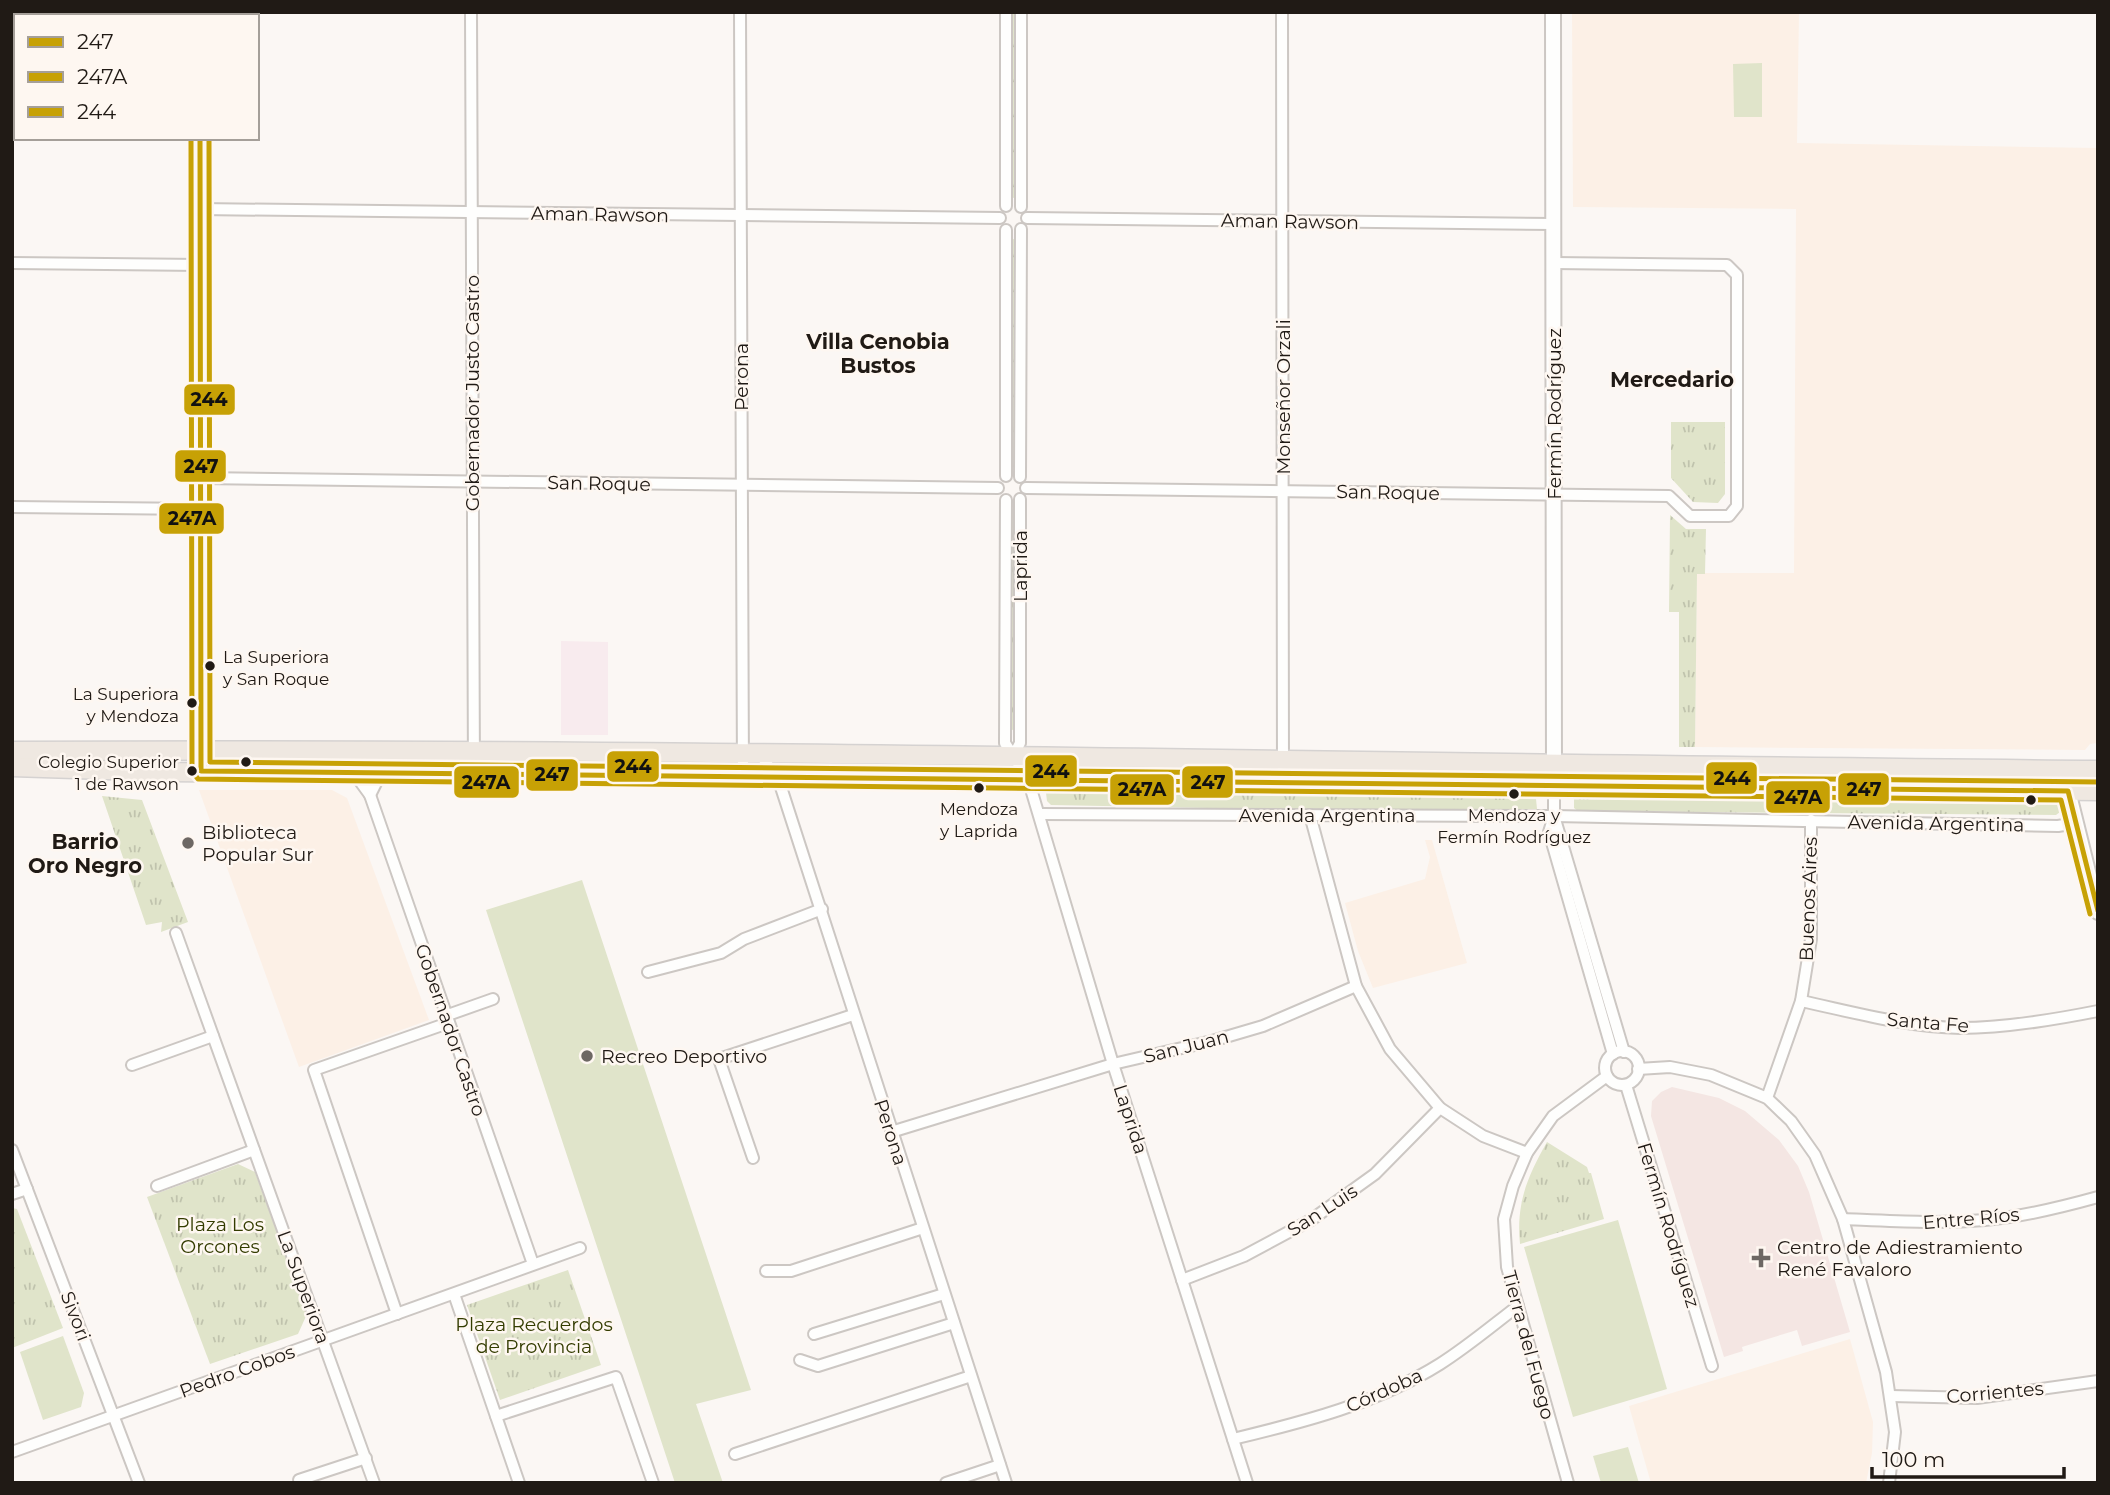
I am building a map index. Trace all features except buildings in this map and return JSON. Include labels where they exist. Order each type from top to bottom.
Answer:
[{"type":"main road","points":[[200,140],[201,771]]},
{"type":"main road","points":[[12,751],[744,751],[804,755],[2098,770]]},
{"type":"main road","points":[[12,767],[779,778],[2098,791]]},
{"type":"street","name":"Gobernador Justo Castro","points":[[471,12],[474,774]]},
{"type":"street","name":"Perona","points":[[740,12],[743,776]]},
{"type":"street","points":[[1006,12],[1006,206]]},
{"type":"street","points":[[1020,477],[1013,474],[999,482],[1000,494],[1006,500],[1013,502],[1023,494],[1020,477],[1021,229],[1027,218],[1021,207],[1021,12]]},
{"type":"street","name":"Monseñor Orzali","points":[[1282,12],[1283,782]]},
{"type":"street","name":"Fermín Rodríguez","points":[[1553,12],[1554,816],[1618,1053]]},
{"type":"street","points":[[1021,207],[1014,204],[1006,206],[1000,218],[1006,230],[1014,232],[1021,229]]},
{"type":"street","name":"Aman Rawson","points":[[200,209],[1000,218]]},
{"type":"street","name":"Aman Rawson","points":[[1027,218],[1554,224]]},
{"type":"street","points":[[1006,230],[1006,476]]},
{"type":"street","points":[[12,263],[200,265]]},
{"type":"street","name":"San Roque","points":[[1023,494],[1283,491],[1670,496],[1690,516],[1729,516],[1737,506],[1737,275],[1727,265],[1554,263]]},
{"type":"street","name":"San Roque","points":[[200,478],[998,488]]},
{"type":"street","name":"Laprida","points":[[1013,757],[1020,743],[1023,494]]},
{"type":"street","name":"Laprida","points":[[1006,500],[1006,743],[1028,779],[1113,1064],[1247,1483]]},
{"type":"street","points":[[12,507],[200,509]]},
{"type":"street","name":"Gobernador Castro","points":[[338,751],[370,795],[533,1264]]},
{"type":"street","points":[[370,795],[392,751]]},
{"type":"street","name":"Perona","points":[[744,751],[779,778],[853,1015],[1006,1483]]},
{"type":"street","points":[[711,775],[744,751]]},
{"type":"street","points":[[779,778],[804,755]]},
{"type":"street","points":[[2068,770],[2068,791],[2098,912]]},
{"type":"street","name":"Avenida Argentina","points":[[1039,814],[1554,816],[2058,826],[2076,823]]},
{"type":"street","points":[[1310,815],[1356,986],[1390,1049],[1440,1108],[1483,1136],[1527,1153]]},
{"type":"street","name":"Buenos Aires","points":[[1768,1098],[1801,1001],[1811,939],[1811,820]]},
{"type":"street","points":[[648,972],[721,953],[744,939],[822,909]]},
{"type":"street","name":"La Superiora","points":[[176,933],[374,1483]]},
{"type":"street","name":"San Juan","points":[[891,1132],[1113,1064],[1263,1026],[1356,986]]},
{"type":"street","points":[[397,1314],[314,1070],[447,1020],[493,999]]},
{"type":"street","name":"Santa Fe","points":[[1801,1001],[1915,1023],[1960,1028],[2046,1021],[2098,1011]]},
{"type":"street","points":[[753,1158],[719,1059],[853,1015]]},
{"type":"street","points":[[132,1065],[213,1036]]},
{"type":"street","points":[[1618,1053],[1635,1058],[1638,1069],[1635,1079],[1626,1085],[1615,1084],[1607,1076],[1605,1065],[1618,1053]]},
{"type":"street","points":[[1638,1069],[1670,1067],[1711,1075],[1768,1098],[1791,1121],[1815,1156],[1843,1219],[1891,1396],[1895,1432],[1889,1483]]},
{"type":"street","name":"Tierra del Fuego","points":[[1568,1483],[1507,1267],[1504,1219],[1513,1186],[1527,1153],[1553,1116],[1607,1076]]},
{"type":"street","name":"Fermín Rodríguez","points":[[1626,1085],[1712,1366]]},
{"type":"street","name":"San Luis","points":[[1182,1280],[1244,1256],[1311,1220],[1375,1174],[1440,1108]]},
{"type":"street","name":"Sivori","points":[[12,1150],[139,1483]]},
{"type":"street","points":[[157,1186],[254,1150]]},
{"type":"street","points":[[12,1194],[27,1189]]},
{"type":"street","name":"Entre Ríos","points":[[1843,1219],[1920,1223],[1987,1220],[2065,1206],[2098,1197]]},
{"type":"street","points":[[766,1271],[791,1271],[923,1228]]},
{"type":"street","name":"Pedro Cobos","points":[[12,1452],[580,1248]]},
{"type":"street","points":[[454,1294],[519,1483]]},
{"type":"street","points":[[814,1334],[944,1294]]},
{"type":"street","name":"Córdoba","points":[[1233,1439],[1304,1422],[1378,1396],[1440,1364],[1518,1306]]},
{"type":"street","points":[[800,1360],[818,1366],[954,1323]]},
{"type":"street","points":[[735,1454],[971,1376]]},
{"type":"street","points":[[496,1416],[616,1377],[653,1483]]},
{"type":"street","name":"Corrientes","points":[[1891,1396],[1977,1398],[2098,1381]]},
{"type":"street","points":[[299,1480],[366,1458]]},
{"type":"street","points":[[946,1483],[1000,1465]]},
{"type":"shaded area","points":[[1572,12],[1799,12],[1797,143],[2098,148],[2098,743],[2090,744],[2085,750],[1695,747],[1697,573],[1794,573],[1796,209],[1573,207]]},
{"type":"shaded area","points":[[561,641],[608,642],[608,735],[561,735]]},
{"type":"shaded area","points":[[199,790],[332,790],[347,798],[429,1020],[299,1067]]},
{"type":"shaded area","points":[[1425,840],[1432,840],[1467,963],[1373,988],[1358,951],[1345,903],[1425,879],[1430,857]]},
{"type":"shaded area","name":"Centro de Adiestramiento René Favaloro","points":[[1672,1087],[1719,1098],[1745,1111],[1779,1140],[1798,1166],[1809,1192],[1850,1332],[1802,1346],[1797,1330],[1742,1347],[1743,1351],[1724,1357],[1651,1116],[1652,1101],[1661,1092]]},
{"type":"shaded area","points":[[1850,1339],[1873,1422],[1872,1453],[1866,1483],[1651,1483],[1629,1406]]},
{"type":"green space","points":[[1011,12],[1016,12],[1014,198],[1011,197]]},
{"type":"green space","points":[[1762,63],[1762,117],[1734,117],[1733,64]]},
{"type":"green space","points":[[1011,240],[1016,240],[1013,467]]},
{"type":"green space","points":[[1671,422],[1725,422],[1725,494],[1718,503],[1693,502],[1671,478]]},
{"type":"green space","points":[[1013,509],[1015,729],[1012,730],[1010,729]]},
{"type":"green space","points":[[1670,515],[1686,529],[1706,529],[1705,574],[1697,574],[1695,747],[1679,747],[1679,612],[1669,612]]},
{"type":"green space","points":[[1051,789],[1531,795],[1536,799],[1537,809],[1531,814],[1051,805],[1047,801],[1046,793]]},
{"type":"green space","points":[[102,796],[142,800],[188,922],[161,932],[162,922],[146,925]]},
{"type":"green space","points":[[1578,796],[2055,797],[2060,800],[2060,812],[2056,815],[1578,811],[1574,808],[1574,799]]},
{"type":"green space","name":"Recreo Deportivo","points":[[582,880],[751,1390],[696,1404],[723,1483],[675,1483],[486,910]]},
{"type":"green space","points":[[1547,1142],[1587,1167],[1604,1219],[1520,1244],[1520,1216],[1524,1191]]},
{"type":"green space","name":"Plaza Los Orcones","points":[[238,1164],[255,1172],[307,1314],[298,1334],[210,1364],[147,1197]]},
{"type":"green space","points":[[12,1208],[17,1209],[63,1328],[12,1348]]},
{"type":"green space","points":[[1618,1220],[1667,1389],[1573,1417],[1524,1247]]},
{"type":"green space","name":"Plaza Recuerdos de Provincia","points":[[568,1270],[601,1365],[500,1400],[467,1305]]},
{"type":"green space","points":[[63,1336],[84,1393],[81,1407],[43,1420],[20,1352]]},
{"type":"green space","points":[[1628,1447],[1639,1483],[1601,1483],[1593,1456]]},
{"type":"transit line","name":"247A","points":[[191,140],[192,771],[198,779],[2061,800],[2090,914]]},
{"type":"transit line","name":"247","points":[[200,140],[201,771],[2068,791],[2098,911]]},
{"type":"transit line","name":"244","points":[[209,140],[210,762],[2098,782]]},
{"type":"place","name":"La Superiora y San Roque","points":[[210,666]]},
{"type":"place","name":"La Superiora y Mendoza","points":[[192,703]]},
{"type":"place","name":"Colegio Superior 1 de Rawson","points":[[192,771]]},
{"type":"place","name":"Mendoza y Laprida","points":[[979,788]]},
{"type":"place","name":"Mendoza y Fermín Rodríguez","points":[[1514,794]]},
{"type":"place","name":"Biblioteca Popular Sur","points":[[188,843]]},
{"type":"place","name":"Recreo Deportivo","points":[[587,1056]]},
{"type":"place","name":"Centro de Adiestramiento René Favaloro","points":[[1761,1258]]},
{"type":"district","name":"Villa Cenobia Bustos","points":[[878,354]]},
{"type":"district","name":"Mercedario","points":[[1672,380]]},
{"type":"district","name":"Barrio Oro Negro","points":[[85,854]]}]
